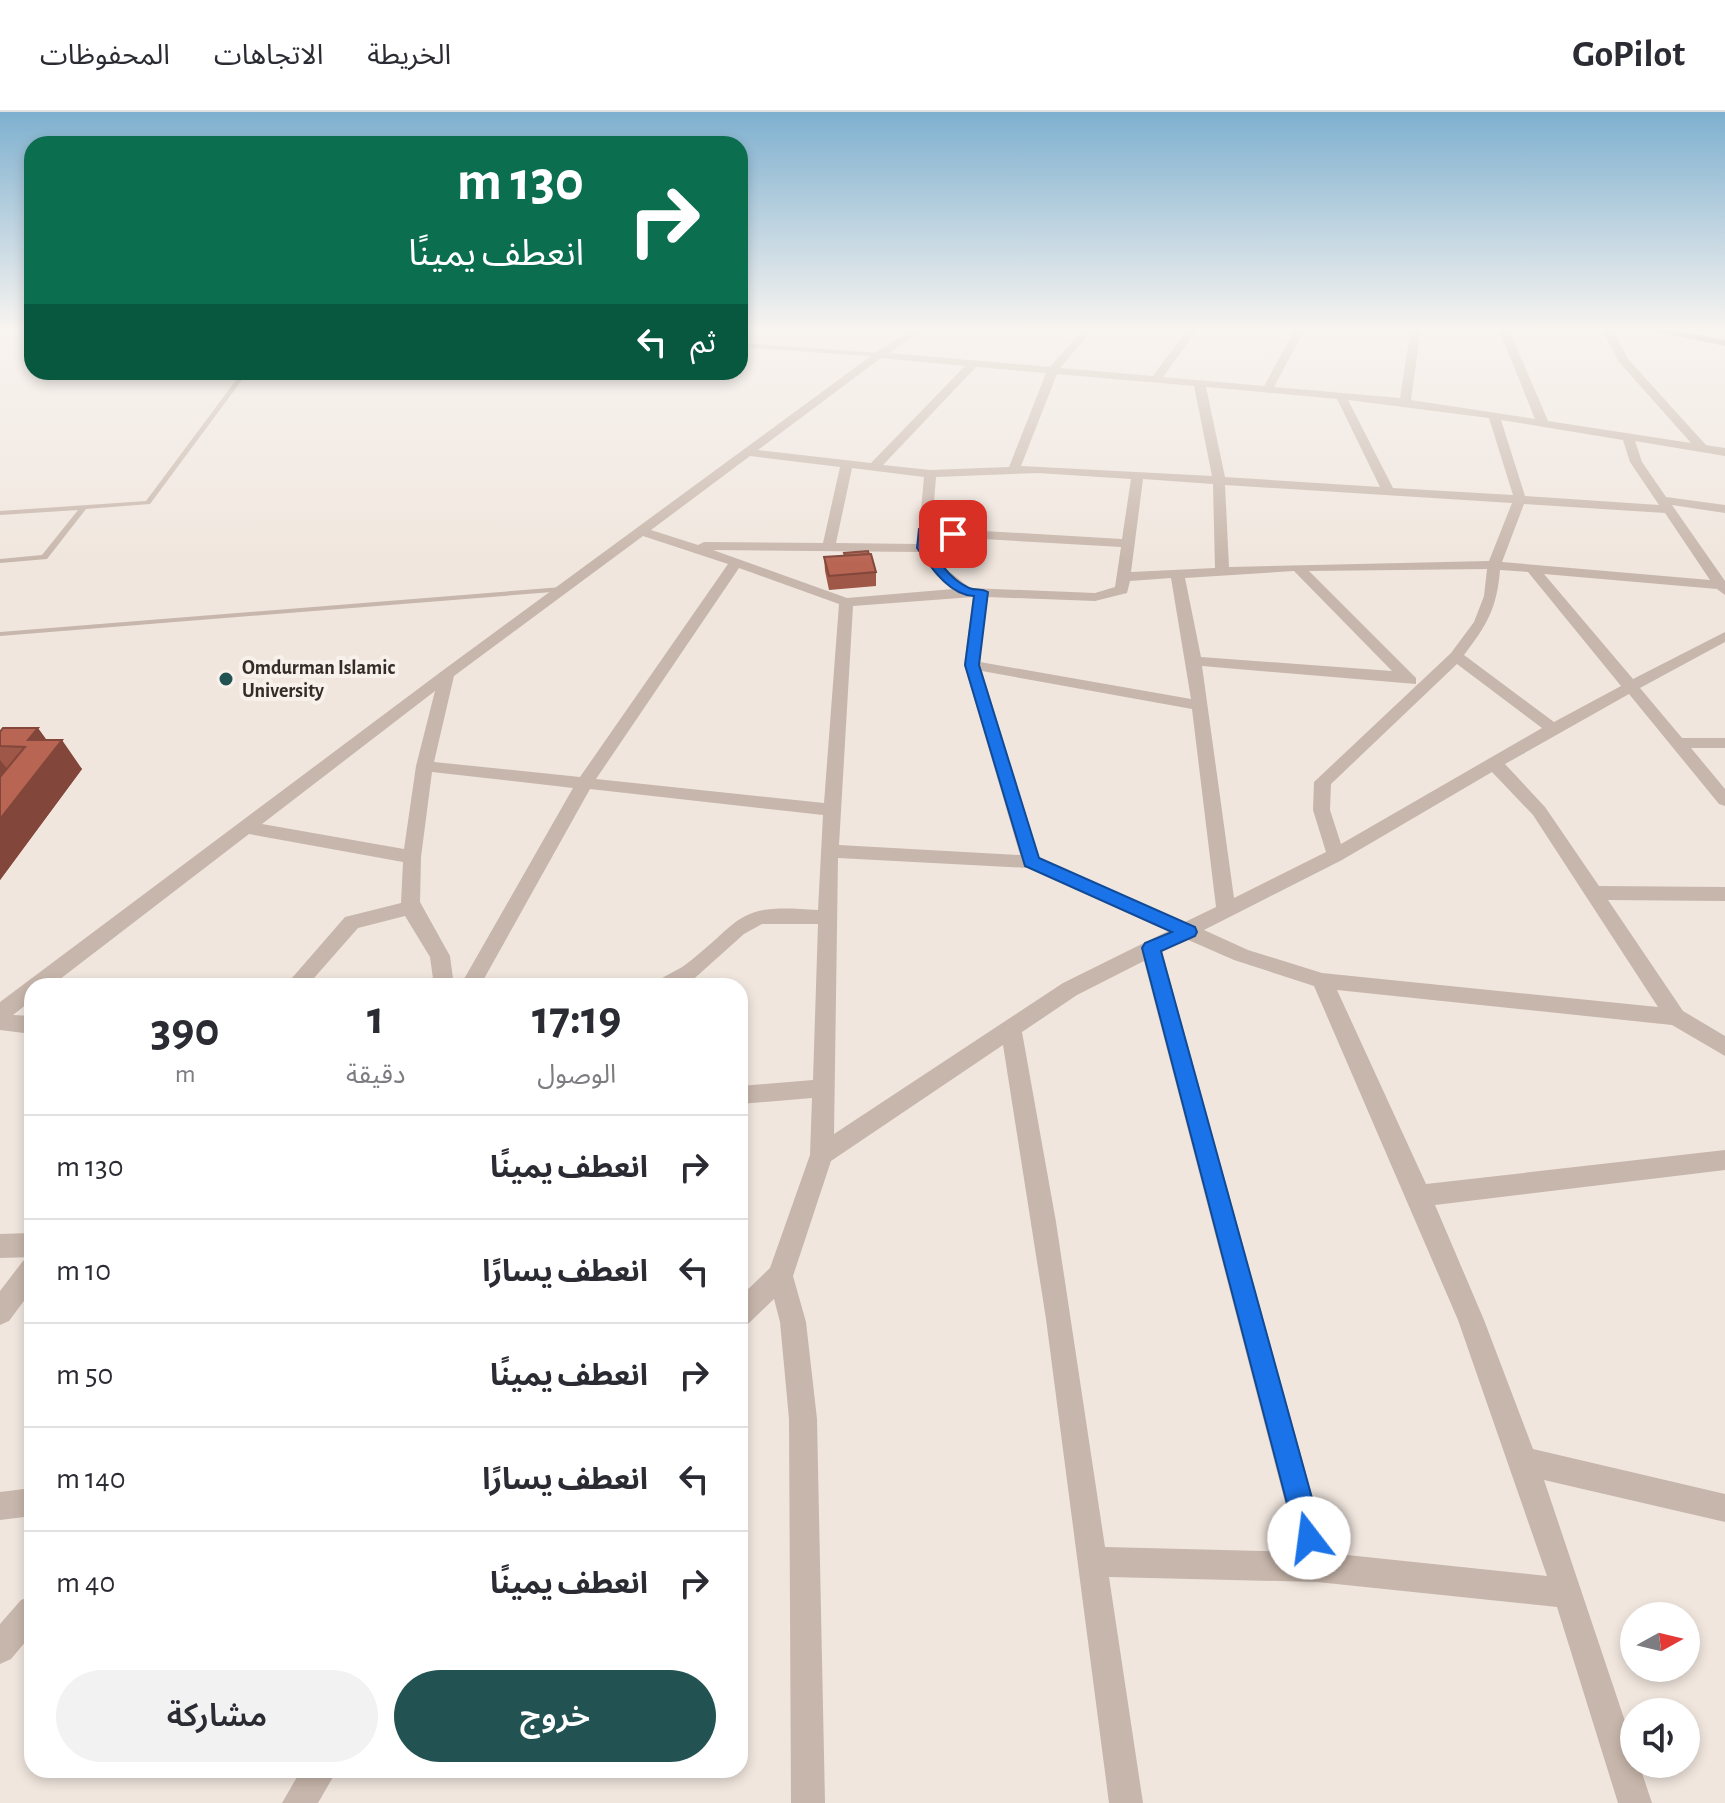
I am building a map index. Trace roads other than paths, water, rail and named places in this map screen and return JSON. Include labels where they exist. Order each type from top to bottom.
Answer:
[{"type":"street","points":[[47,978],[447,674],[811,406]]},
{"type":"street","points":[[875,466],[933,406]]},
{"type":"street","points":[[1014,469],[1039,406]]},
{"type":"street","points":[[1204,406],[1219,480],[1222,571]]},
{"type":"street","points":[[1345,406],[1388,491]]},
{"type":"street","points":[[1434,406],[1725,452]]},
{"type":"street","points":[[1536,406],[1542,421]]},
{"type":"street","points":[[1664,406],[1701,447]]},
{"type":"street","points":[[1336,855],[1320,809],[1319,795],[1323,782],[1456,656],[1481,623],[1491,596],[1494,565],[1520,499],[1493,414]]},
{"type":"street","points":[[1627,435],[1630,453],[1722,588]]},
{"type":"street","points":[[749,452],[930,474],[1014,469],[1725,509]]},
{"type":"street","points":[[829,545],[847,463]]},
{"type":"street","points":[[930,474],[924,548],[941,572],[974,592]]},
{"type":"street","points":[[641,531],[846,602],[974,592],[1095,597],[1122,590],[1137,476]]},
{"type":"street","points":[[924,532],[1130,543]]},
{"type":"street","points":[[689,546],[924,548]]},
{"type":"street","points":[[475,978],[584,784],[736,562]]},
{"type":"street","points":[[1125,577],[1297,567],[1494,565],[1722,588]]},
{"type":"street","points":[[1297,567],[1420,689]]},
{"type":"street","points":[[1532,568],[1725,800]]},
{"type":"street","points":[[1177,574],[1194,661],[1226,911]]},
{"type":"street","points":[[974,592],[972,665],[1031,862]]},
{"type":"street","points":[[748,1306],[780,1276],[822,1155],[829,851],[846,602]]},
{"type":"street","points":[[822,1155],[1070,989],[1336,855],[1553,729],[1725,636]]},
{"type":"street","points":[[1456,656],[1553,729]]},
{"type":"street","points":[[1194,661],[1405,677]]},
{"type":"street","points":[[972,665],[1198,705]]},
{"type":"street","points":[[442,978],[435,944],[411,908],[412,857],[424,766],[447,674]]},
{"type":"street","points":[[1680,743],[1725,743]]},
{"type":"street","points":[[1495,764],[1532,801],[1676,1017],[1725,1047]]},
{"type":"street","points":[[424,766],[833,810]]},
{"type":"street","points":[[246,827],[412,857]]},
{"type":"street","points":[[829,851],[1031,862],[1273,968],[1322,981],[1676,1017]]},
{"type":"street","points":[[1594,893],[1725,894]]},
{"type":"street","points":[[302,978],[352,922],[411,908]]},
{"type":"street","points":[[684,978],[748,921],[760,916],[828,918]]},
{"type":"street","points":[[1151,948],[1317,1567]]},
{"type":"street","points":[[1322,981],[1420,1196],[1522,1461],[1569,1593],[1635,1803]]},
{"type":"street","points":[[0,1013],[24,995]]},
{"type":"street","points":[[0,1022],[24,1024]]},
{"type":"street","points":[[1011,1030],[1063,1336],[1090,1562],[1126,1803]]},
{"type":"street","points":[[748,1094],[823,1088]]},
{"type":"street","points":[[1420,1196],[1725,1160]]},
{"type":"street","points":[[0,1246],[24,1245]]},
{"type":"street","points":[[780,1276],[793,1322],[803,1419],[808,1803]]},
{"type":"street","points":[[0,1312],[24,1280]]},
{"type":"street","points":[[1522,1461],[1725,1508]]},
{"type":"street","points":[[0,1506],[24,1503]]},
{"type":"street","points":[[1090,1562],[1317,1567],[1569,1593]]},
{"type":"street","points":[[0,1648],[24,1620]]},
{"type":"street","points":[[299,1803],[315,1778]]},
{"type":"lane","points":[[0,513],[148,503],[220,406]]},
{"type":"lane","points":[[0,561],[44,557],[83,508]]},
{"type":"lane","points":[[0,634],[562,589]]},
{"type":"place","name":"Omdurman Islamic University","points":[[226,679]]}]
